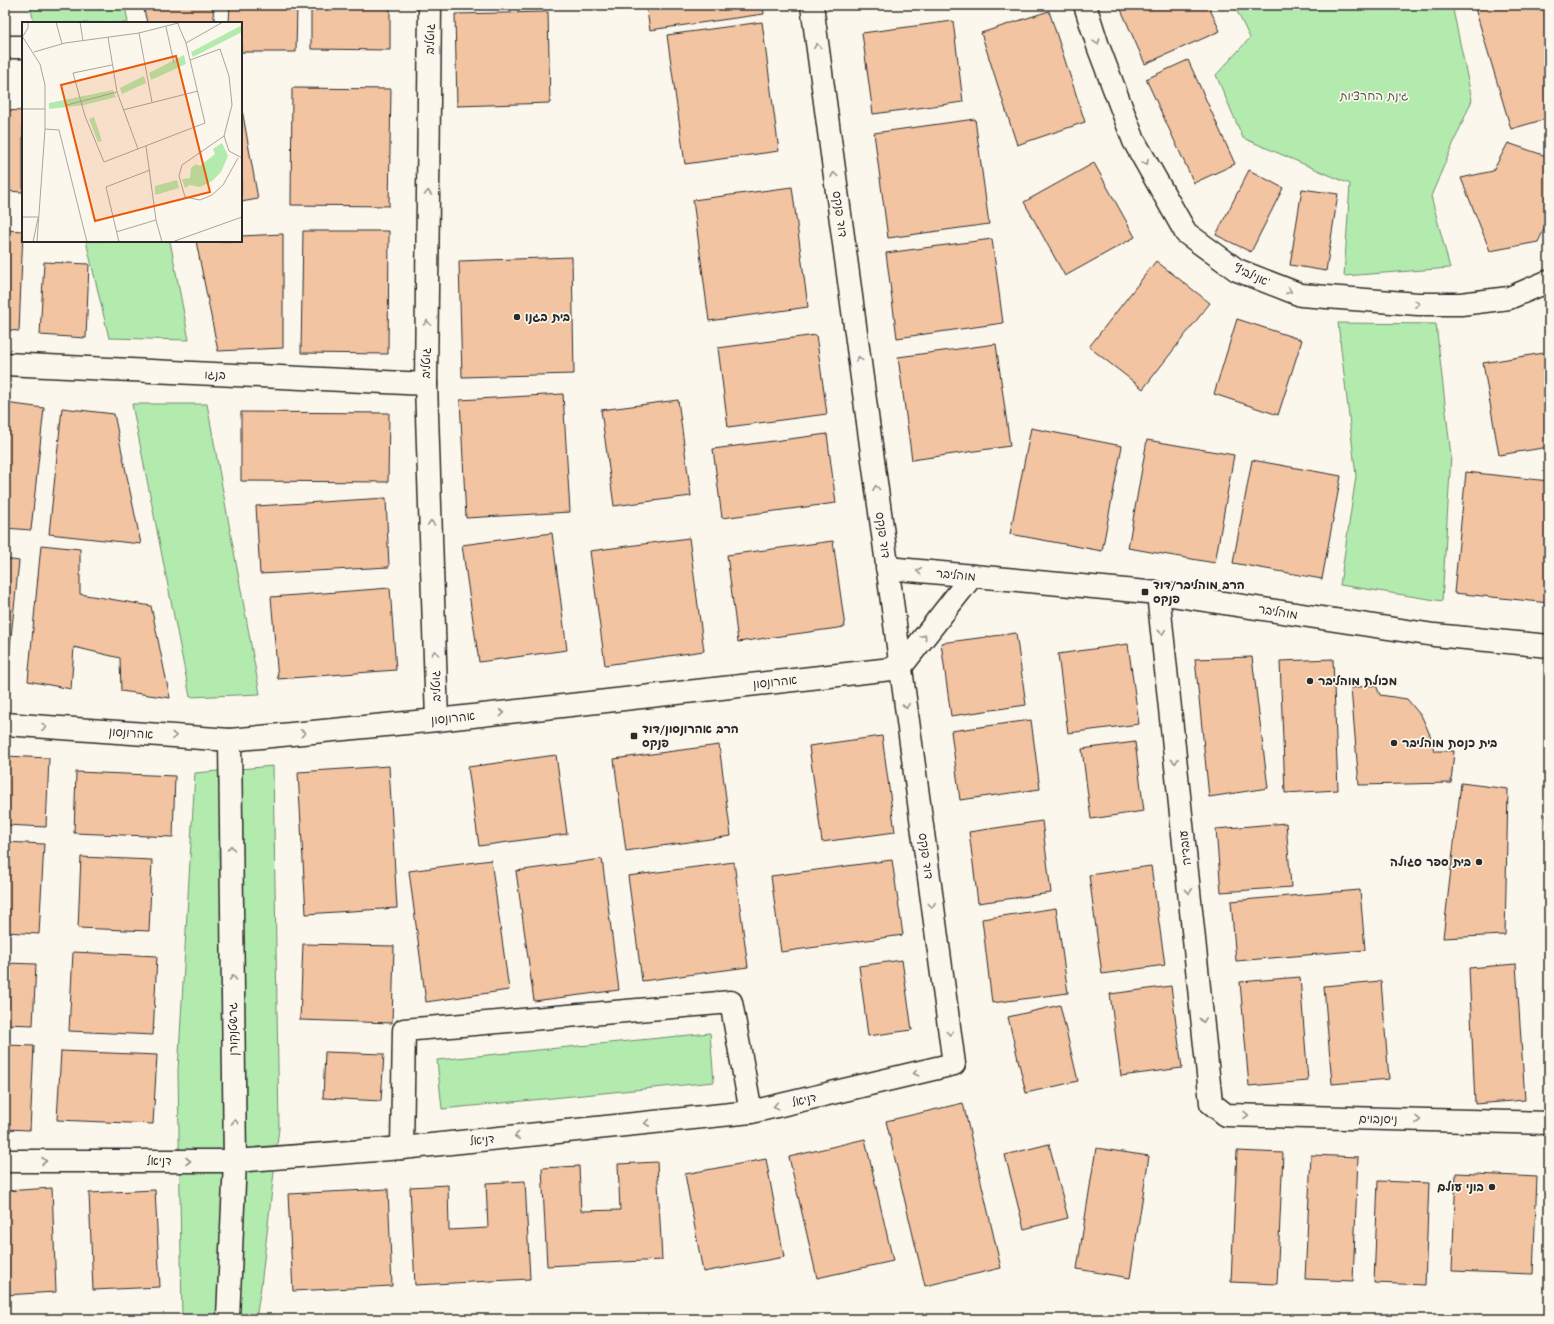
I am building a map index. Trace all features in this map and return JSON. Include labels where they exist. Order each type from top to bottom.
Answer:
[{"type":"street","name":"גוטליב","points":[[430,5],[426,384],[437,720]]},
{"type":"street","name":"דוד פנקס","points":[[812,5],[954,1064]]},
{"type":"street","name":"אנילביץ'","points":[[1085,5],[1098,46],[1134,141],[1186,233],[1237,270],[1301,295],[1418,304],[1461,304],[1509,298],[1549,280]]},
{"type":"street","points":[[5,47],[22,47]]},
{"type":"street","name":"בנגו","points":[[5,364],[426,384]]},
{"type":"street","name":"מוהליבר","points":[[887,568],[1158,593],[1434,635],[1549,646]]},
{"type":"street","points":[[900,668],[972,576]]},
{"type":"street","name":"עובדיה","points":[[1158,593],[1211,1103]]},
{"type":"street","name":"אהרונסון","points":[[5,724],[230,740],[437,720],[900,668]]},
{"type":"street","name":"גרשטנקורן","points":[[228,1317],[235,1161],[230,740]]},
{"type":"street","points":[[402,1148],[404,1030],[731,1002],[750,1112]]},
{"type":"street","name":"דניאל","points":[[5,1161],[235,1161],[402,1148],[750,1112],[954,1064]]},
{"type":"street","name":"ניסנבוים","points":[[1211,1103],[1226,1115],[1549,1123]]},
{"type":"green space","points":[[30,5],[125,5],[128,22],[34,22]]},
{"type":"green space","name":"גינת החרציות","points":[[1234,5],[1452,5],[1472,100],[1431,196],[1450,268],[1344,276],[1350,184],[1243,138],[1216,75],[1250,38]]},
{"type":"green space","points":[[86,242],[170,242],[189,340],[109,338]]},
{"type":"green space","points":[[1338,323],[1436,324],[1451,456],[1442,601],[1340,585],[1356,476]]},
{"type":"green space","points":[[132,404],[207,404],[260,694],[190,697]]},
{"type":"green space","points":[[273,766],[279,1128],[256,1319],[182,1319],[178,1071],[195,773]]},
{"type":"green space","points":[[710,1033],[714,1082],[442,1109],[437,1060]]},
{"type":"building","points":[[143,5],[212,5],[215,22],[147,22]]},
{"type":"building","points":[[230,5],[297,5],[296,52],[242,52],[242,22],[229,22]]},
{"type":"building","points":[[311,5],[390,5],[390,50],[311,49]]},
{"type":"building","points":[[646,5],[763,5],[764,14],[650,30]]},
{"type":"building","points":[[1119,5],[1208,5],[1220,31],[1145,64]]},
{"type":"building","points":[[1474,5],[1548,5],[1549,118],[1511,129]]},
{"type":"building","points":[[1049,11],[1085,122],[1017,145],[981,33]]},
{"type":"building","points":[[548,12],[550,103],[457,106],[455,14]]},
{"type":"building","points":[[953,21],[963,102],[873,114],[862,33]]},
{"type":"building","points":[[762,22],[779,151],[685,164],[667,35]]},
{"type":"building","points":[[1188,60],[1235,164],[1194,183],[1146,79]]},
{"type":"building","points":[[292,88],[391,89],[389,206],[291,205]]},
{"type":"building","points":[[5,110],[22,111],[22,192],[5,191]]},
{"type":"building","points":[[242,110],[258,199],[242,202]]},
{"type":"building","points":[[975,119],[989,224],[888,238],[874,133]]},
{"type":"building","points":[[1508,143],[1549,157],[1549,219],[1538,242],[1490,251],[1461,178],[1493,171]]},
{"type":"building","points":[[1094,163],[1135,237],[1065,276],[1024,202]]},
{"type":"building","points":[[1249,170],[1283,188],[1251,252],[1216,235]]},
{"type":"building","points":[[792,187],[808,307],[709,321],[693,200]]},
{"type":"building","points":[[1302,189],[1338,194],[1326,271],[1290,265]]},
{"type":"building","points":[[5,230],[22,231],[19,331],[5,330]]},
{"type":"building","points":[[303,231],[389,231],[388,354],[301,353]]},
{"type":"building","points":[[283,234],[283,348],[218,351],[196,242],[242,242],[242,236]]},
{"type":"building","points":[[992,239],[1003,323],[897,338],[886,253]]},
{"type":"building","name":"בית בגנו","points":[[572,257],[574,374],[462,377],[459,261]]},
{"type":"building","points":[[1156,261],[1210,303],[1143,389],[1089,347]]},
{"type":"building","points":[[44,262],[89,264],[86,338],[40,335]]},
{"type":"building","points":[[1237,319],[1302,340],[1278,415],[1214,394]]},
{"type":"building","points":[[816,335],[827,414],[728,427],[718,348]]},
{"type":"building","points":[[996,344],[1010,446],[912,460],[898,357]]},
{"type":"building","points":[[1549,352],[1549,447],[1499,455],[1483,363]]},
{"type":"building","points":[[563,394],[570,512],[466,518],[460,400]]},
{"type":"building","points":[[678,400],[691,496],[614,506],[601,410]]},
{"type":"building","points":[[5,403],[44,408],[31,530],[5,528]]},
{"type":"building","points":[[62,408],[114,414],[141,544],[49,534]]},
{"type":"building","points":[[241,412],[389,413],[388,482],[241,481]]},
{"type":"building","points":[[1031,428],[1122,446],[1102,551],[1010,534]]},
{"type":"building","points":[[827,434],[836,503],[722,518],[713,449]]},
{"type":"building","points":[[1147,440],[1234,455],[1215,563],[1128,548]]},
{"type":"building","points":[[1252,460],[1341,476],[1322,579],[1233,563]]},
{"type":"building","points":[[1466,472],[1549,481],[1549,603],[1454,593]]},
{"type":"building","points":[[386,498],[389,567],[260,574],[256,506]]},
{"type":"building","points":[[552,533],[567,650],[479,662],[462,545]]},
{"type":"building","points":[[689,538],[704,651],[605,665],[590,551]]},
{"type":"building","points":[[833,541],[845,627],[738,642],[727,555]]},
{"type":"building","points":[[41,545],[80,549],[80,594],[151,606],[170,698],[121,691],[120,658],[74,647],[71,689],[28,681]]},
{"type":"building","points":[[5,559],[19,561],[6,684],[5,684]]},
{"type":"building","points":[[390,588],[396,670],[278,679],[271,597]]},
{"type":"building","points":[[1016,633],[1026,705],[951,716],[941,643]]},
{"type":"building","points":[[1128,644],[1139,724],[1068,733],[1058,654]]},
{"type":"building","points":[[1252,657],[1268,788],[1209,797],[1195,659]]},
{"type":"building","points":[[1333,659],[1338,790],[1285,793],[1280,661]]},
{"type":"building","name":"בית כנסת מוהליבר","points":[[1376,685],[1380,695],[1407,699],[1422,717],[1430,735],[1434,751],[1454,751],[1451,783],[1359,785],[1351,688]]},
{"type":"building","points":[[1031,720],[1040,789],[960,800],[951,731]]},
{"type":"building","points":[[882,736],[895,832],[822,842],[809,746]]},
{"type":"building","points":[[1135,742],[1144,811],[1091,819],[1082,749]]},
{"type":"building","points":[[719,745],[731,836],[626,851],[614,759]]},
{"type":"building","points":[[556,755],[567,834],[479,846],[468,767]]},
{"type":"building","points":[[5,756],[49,758],[46,827],[5,825]]},
{"type":"building","points":[[389,766],[397,908],[306,914],[298,772]]},
{"type":"building","points":[[76,772],[175,776],[173,837],[74,833]]},
{"type":"building","name":"בית ספר סגולה","points":[[1461,783],[1508,789],[1505,935],[1443,938]]},
{"type":"building","points":[[1546,814],[1549,814],[1549,853]]},
{"type":"building","points":[[1042,821],[1051,893],[978,903],[969,832]]},
{"type":"building","points":[[1286,823],[1291,887],[1221,892],[1216,829]]},
{"type":"building","points":[[5,842],[44,844],[39,934],[5,932]]},
{"type":"building","points":[[81,857],[152,860],[149,931],[78,928]]},
{"type":"building","points":[[602,859],[619,990],[534,1001],[516,871]]},
{"type":"building","points":[[491,860],[509,990],[426,1002],[409,871]]},
{"type":"building","points":[[892,860],[903,935],[781,952],[771,876]]},
{"type":"building","points":[[734,862],[748,967],[642,981],[628,876]]},
{"type":"building","points":[[1151,866],[1165,965],[1102,974],[1089,875]]},
{"type":"building","points":[[1360,890],[1365,950],[1236,961],[1231,901]]},
{"type":"building","points":[[1056,908],[1068,993],[992,1003],[982,919]]},
{"type":"building","points":[[303,944],[394,946],[392,1023],[300,1020]]},
{"type":"building","points":[[73,952],[157,956],[153,1035],[69,1031]]},
{"type":"building","points":[[902,960],[912,1030],[868,1036],[859,966]]},
{"type":"building","points":[[5,963],[36,964],[33,1025],[5,1024]]},
{"type":"building","points":[[1516,964],[1525,1100],[1475,1104],[1469,968]]},
{"type":"building","points":[[1300,977],[1308,1081],[1249,1086],[1240,982]]},
{"type":"building","points":[[1381,981],[1389,1079],[1332,1084],[1324,986]]},
{"type":"building","points":[[1171,986],[1182,1068],[1121,1076],[1110,994]]},
{"type":"building","points":[[1060,1005],[1078,1081],[1026,1093],[1008,1017]]},
{"type":"building","points":[[5,1045],[34,1046],[30,1130],[5,1129]]},
{"type":"building","points":[[61,1051],[157,1055],[153,1124],[57,1120]]},
{"type":"building","points":[[325,1052],[384,1054],[381,1101],[323,1098]]},
{"type":"building","points":[[963,1103],[1001,1268],[925,1286],[886,1121]]},
{"type":"building","points":[[865,1139],[893,1261],[817,1278],[789,1157]]},
{"type":"building","points":[[1049,1144],[1068,1218],[1024,1229],[1005,1155]]},
{"type":"building","points":[[1096,1148],[1149,1156],[1130,1278],[1077,1269]]},
{"type":"building","points":[[1237,1151],[1283,1153],[1277,1284],[1231,1282]]},
{"type":"building","points":[[1311,1155],[1358,1157],[1353,1281],[1305,1279]]},
{"type":"building","points":[[766,1159],[784,1257],[703,1272],[685,1174]]},
{"type":"building","points":[[657,1162],[662,1260],[547,1266],[542,1168],[579,1166],[581,1211],[620,1210],[618,1164]]},
{"type":"building","points":[[1456,1173],[1537,1177],[1533,1274],[1452,1271]]},
{"type":"building","points":[[525,1181],[530,1279],[415,1285],[410,1187],[448,1185],[449,1230],[488,1228],[486,1183]]},
{"type":"building","points":[[1378,1181],[1429,1183],[1425,1285],[1374,1283]]},
{"type":"building","points":[[52,1188],[56,1292],[5,1295],[5,1191]]},
{"type":"building","points":[[388,1189],[392,1286],[293,1291],[288,1194]]},
{"type":"building","points":[[155,1190],[160,1287],[93,1290],[89,1193]]},
{"type":"place","name":"בית בגנו","points":[[517,317]]},
{"type":"place","name":"הרב מוהליבר/דוד פנקס","points":[[1145,592]]},
{"type":"place","name":"מכולת מוהליבר","points":[[1310,681]]},
{"type":"place","name":"הרב אהרונסון/דוד פנקס","points":[[634,736]]},
{"type":"place","name":"בית כנסת מוהליבר","points":[[1394,743]]},
{"type":"place","name":"בית ספר סגולה","points":[[1479,862]]},
{"type":"place","name":"בוני עולם","points":[[1492,1187]]}]
